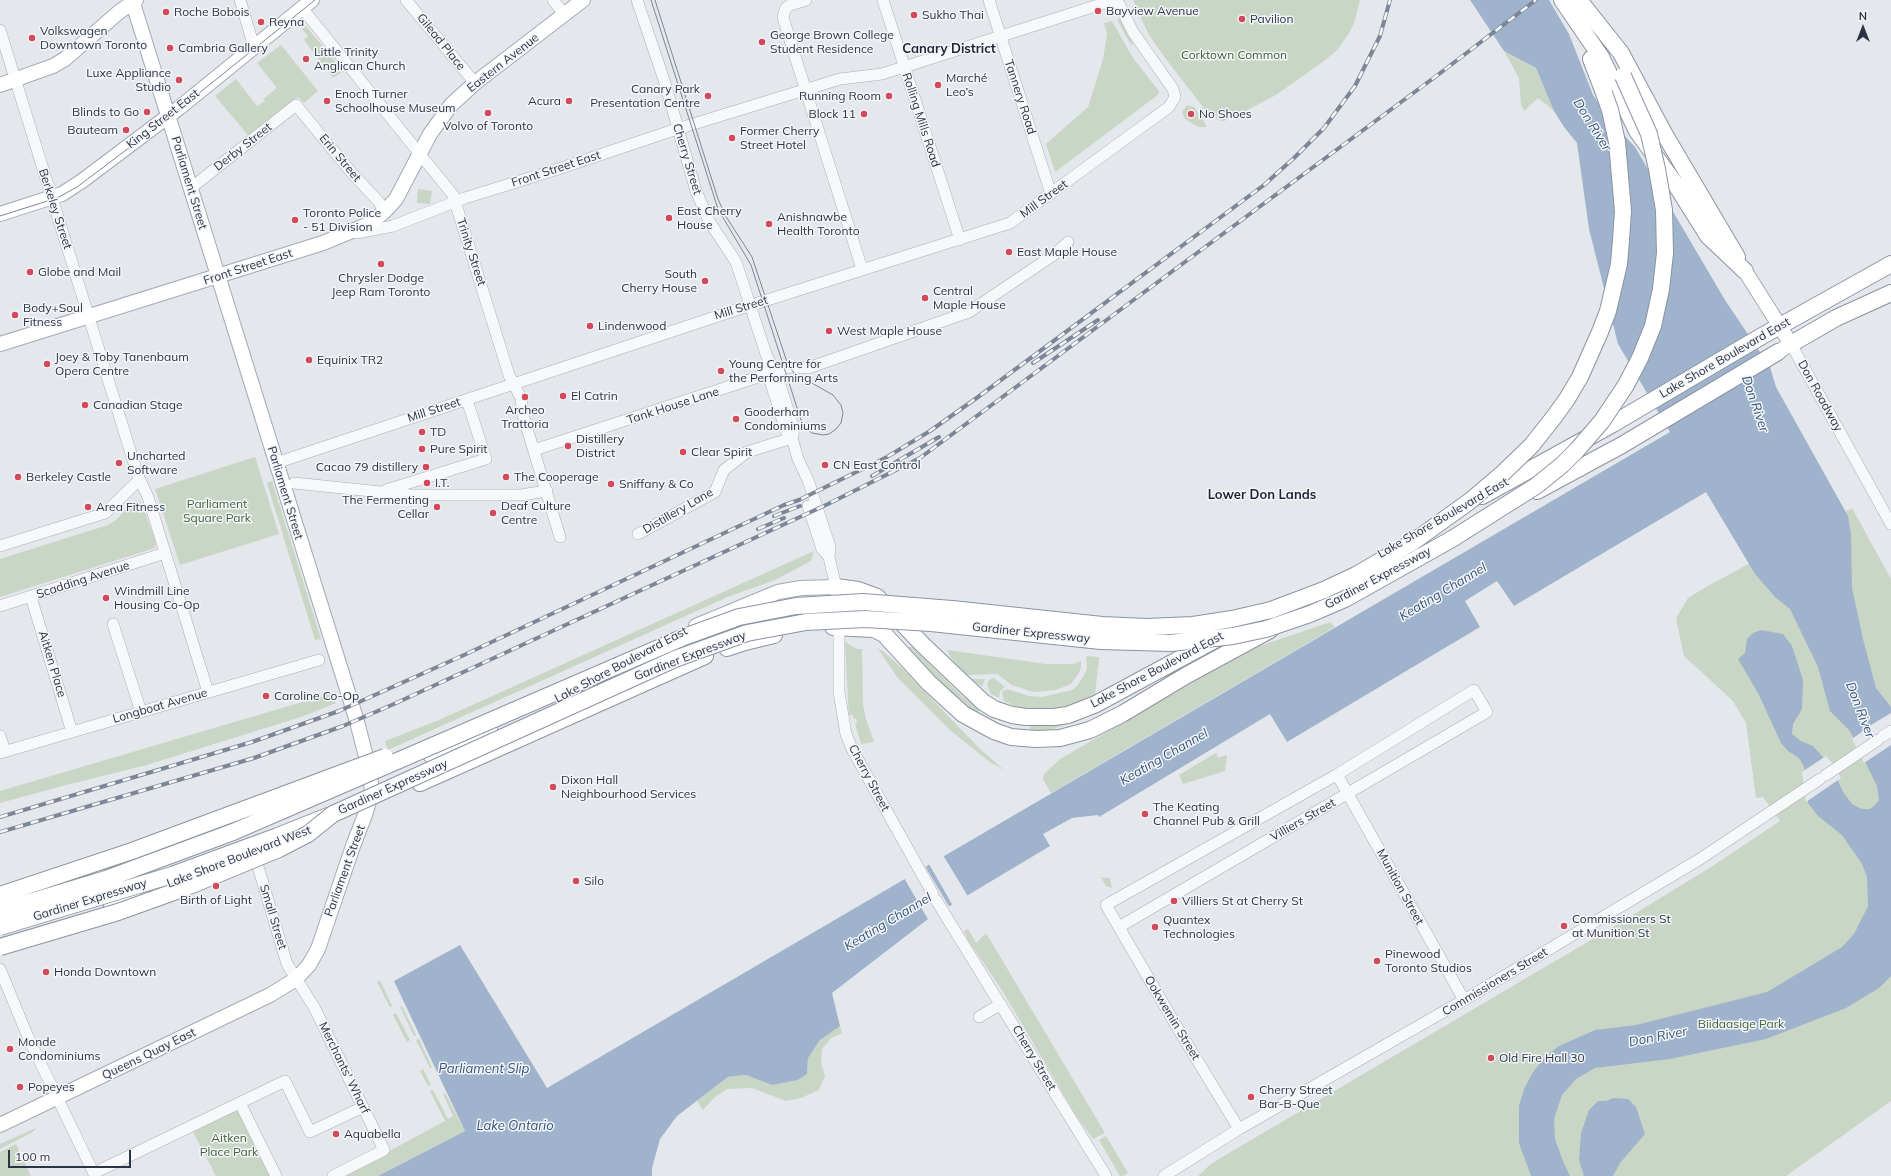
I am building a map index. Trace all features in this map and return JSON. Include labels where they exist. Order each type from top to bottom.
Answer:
[{"type":"highway","name":"Gardiner Expressway","points":[[0,927],[172,875],[278,836],[333,814],[675,660],[717,643],[767,628],[833,620],[896,620],[1101,641],[1138,643],[1195,642],[1266,629],[1310,614],[1345,599],[1471,527],[1536,486],[1562,465],[1602,421],[1618,399],[1640,358],[1652,326],[1661,289],[1664,253],[1664,210],[1657,169],[1648,134],[1623,76],[1571,1]]},
{"type":"highway","name":"Gardiner Expressway","points":[[0,911],[106,879],[288,810],[721,622],[760,612],[819,603],[863,602],[952,608],[1102,625],[1147,627],[1193,624],[1251,616],[1298,601],[1356,575],[1413,542],[1481,492],[1532,445],[1567,399],[1600,332],[1608,312],[1619,264],[1623,211],[1617,142],[1604,93],[1585,46],[1571,1]]},
{"type":"highway","points":[[1571,1],[1601,57],[1637,131],[1676,185],[1708,236],[1745,270]]},
{"type":"highway","points":[[1571,1],[1621,53],[1665,135],[1745,270]]},
{"type":"highway","name":"Lake Shore Boulevard East","points":[[836,587],[858,590],[877,597],[930,652],[983,702],[994,709],[1016,716],[1054,717],[1082,710],[1111,697],[1210,641],[1372,559],[1570,446],[1611,425],[1762,336],[1891,264]]},
{"type":"highway","name":"Lake Shore Boulevard East","points":[[368,807],[688,662],[745,642],[788,632],[839,627],[874,629],[884,634],[929,683],[963,714],[986,728],[1011,737],[1024,739],[1048,739],[1080,734],[1115,718],[1275,627],[1328,607],[1622,445],[1836,318],[1891,293]]},
{"type":"highway","points":[[1111,697],[1159,692]]},
{"type":"highway","points":[[0,895],[132,851],[382,758],[397,753],[437,745]]},
{"type":"highway","name":"Lake Shore Boulevard West","points":[[8,903],[164,857],[226,841],[371,780]]},
{"type":"highway","name":"Lake Shore Boulevard West","points":[[0,955],[143,894],[368,807]]},
{"type":"highway","points":[[0,947],[118,912],[182,889],[279,849],[308,834],[333,814]]},
{"type":"highway","points":[[143,894],[164,857]]},
{"type":"highway","points":[[0,914],[8,903]]},
{"type":"main road","name":"Eastern Avenue","points":[[339,237],[369,224],[384,212],[401,190],[430,134],[444,113],[475,83],[583,0]]},
{"type":"main road","points":[[0,85],[44,70],[65,59],[119,12],[134,1]]},
{"type":"main road","name":"Parliament Street","points":[[134,1],[190,188],[356,718],[371,780],[372,792],[368,807],[318,949],[309,965],[296,979]]},
{"type":"main road","name":"King Street East","points":[[0,214],[52,198],[82,181],[168,116],[307,4]]},
{"type":"main road","name":"Front Street East","points":[[0,344],[339,237]]},
{"type":"main road","name":"Don Roadway","points":[[1745,270],[1780,326],[1784,348]]},
{"type":"main road","name":"Lake Shore Boulevard East","points":[[371,780],[580,689],[653,646],[765,596],[789,589],[836,587]]},
{"type":"main road","name":"Queens Quay East","points":[[0,1125],[270,995],[296,979]]},
{"type":"street","points":[[240,0],[254,47]]},
{"type":"street","name":"Gilead Place","points":[[406,0],[475,83]]},
{"type":"street","points":[[553,0],[565,14]]},
{"type":"street","name":"Cherry Street","points":[[637,0],[656,56],[696,191],[710,221],[736,262],[772,373],[786,431],[792,438],[798,459],[801,483],[822,549],[829,557],[836,587],[839,627],[839,692],[846,734],[852,749],[916,865],[953,928],[1106,1176]]},
{"type":"street","points":[[806,0],[790,5],[784,12],[784,21],[862,269]]},
{"type":"street","name":"Rolling Mills Road","points":[[883,0],[960,240]]},
{"type":"street","name":"Tannery Road","points":[[989,0],[1051,194]]},
{"type":"street","name":"Front Street East","points":[[339,237],[393,226],[444,208],[455,202],[677,129],[840,79],[875,75],[904,67],[1114,0]]},
{"type":"street","name":"Mill Street","points":[[276,463],[750,305],[1010,223],[1168,107],[1175,97],[1173,89],[1133,32],[1117,0]]},
{"type":"street","name":"Trinity Street","points":[[307,4],[420,154],[450,191],[455,202],[513,384],[519,392],[521,398],[523,415],[548,491],[560,537]]},
{"type":"street","name":"Berkeley Street","points":[[0,30],[139,480],[148,497],[208,692]]},
{"type":"street","name":"Derby Street","points":[[190,188],[296,105]]},
{"type":"street","name":"Erin Street","points":[[296,105],[351,172],[379,202],[384,212]]},
{"type":"street","name":"Tank House Lane","points":[[534,450],[789,367],[808,368],[969,312],[1055,254],[1068,242]]},
{"type":"street","name":"Don Roadway","points":[[1784,348],[1891,524]]},
{"type":"street","points":[[381,491],[486,459],[467,400]]},
{"type":"street","name":"Distillery Lane","points":[[638,534],[715,492],[724,470],[747,452],[792,438]]},
{"type":"street","points":[[0,546],[105,513],[139,480]]},
{"type":"street","points":[[294,483],[410,495],[521,495],[548,491]]},
{"type":"street","name":"Scadding Avenue","points":[[0,606],[166,553]]},
{"type":"street","name":"Aitken Place","points":[[31,597],[72,732]]},
{"type":"street","points":[[113,624],[141,712]]},
{"type":"street","name":"Longboat Avenue","points":[[2,752],[319,660]]},
{"type":"street","name":"Villiers Street","points":[[1106,905],[1338,774],[1474,690],[1487,712],[1119,927]]},
{"type":"street","points":[[0,736],[2,752]]},
{"type":"street","name":"Commissioners Street","points":[[1164,1176],[1239,1130],[1464,1000],[1700,859],[1884,736]]},
{"type":"street","name":"Munition Street","points":[[1338,774],[1464,1000]]},
{"type":"street","name":"Small Street","points":[[254,852],[287,964],[296,979]]},
{"type":"street","name":"Ookwemin Street","points":[[1106,905],[1239,1130]]},
{"type":"street","points":[[0,969],[12,1000],[57,1098],[95,1174],[285,1081],[310,1132],[363,1107]]},
{"type":"street","name":"Merchants' Wharf","points":[[296,979],[314,1008],[384,1150],[333,1176]]},
{"type":"street","points":[[979,1016],[1001,1004]]},
{"type":"street","points":[[240,1102],[276,1176]]},
{"type":"green space","name":"Corktown Common","points":[[1133,0],[1360,0],[1354,23],[1338,49],[1324,61],[1276,95],[1228,120],[1221,121],[1210,116],[1165,58],[1148,33]]},
{"type":"green space","points":[[1120,19],[1133,44],[1131,45],[1117,20]]},
{"type":"green space","points":[[1112,21],[1133,58],[1159,91],[1159,94],[1055,172],[1046,144],[1088,107],[1103,59],[1107,34],[1104,23]]},
{"type":"green space","points":[[306,26],[343,71],[333,78],[304,40],[308,36],[302,29]]},
{"type":"green space","points":[[281,45],[318,91],[304,103],[298,97],[248,135],[215,96],[236,79],[257,106],[265,101],[263,99],[277,88],[257,63]]},
{"type":"green space","points":[[1504,51],[1536,68],[1554,111],[1538,98],[1524,111],[1521,104],[1519,78]]},
{"type":"green space","points":[[1187,105],[1194,107],[1206,127],[1198,127],[1185,119],[1182,112]]},
{"type":"green space","points":[[418,189],[432,191],[430,204],[417,203]]},
{"type":"green space","name":"Parliament Square Park","points":[[255,457],[279,534],[180,565],[155,489]]},
{"type":"green space","points":[[272,481],[321,639],[315,640],[267,483]]},
{"type":"green space","points":[[138,501],[141,502],[156,543],[155,548],[0,597],[0,559],[108,525],[116,520],[132,503]]},
{"type":"green space","name":"Biidaasige Park","points":[[1852,508],[1891,579],[1891,1101],[1786,1176],[1198,1176],[1211,1164],[1224,1156],[1613,927],[1711,867],[1780,821],[1763,797],[1756,798],[1746,723],[1733,701],[1684,656],[1676,618],[1688,598]]},
{"type":"green space","points":[[814,551],[811,561],[775,580],[730,596],[388,750],[385,741],[439,720]]},
{"type":"green space","points":[[1330,622],[1335,627],[1051,793],[1043,779],[1044,774],[1060,759],[1240,655],[1260,646]]},
{"type":"green space","points":[[845,642],[857,649],[862,649],[863,704],[866,719],[874,742],[861,744],[855,723],[857,723],[856,718],[853,719],[853,715],[849,716]]},
{"type":"green space","points":[[904,647],[912,647],[961,695],[980,709],[977,715],[964,706]]},
{"type":"green space","points":[[878,649],[883,651],[904,670],[979,748],[1004,770],[990,762],[951,731],[897,677]]},
{"type":"green space","points":[[947,650],[1046,664],[1073,664],[1081,661],[1081,667],[1079,673],[1071,684],[1056,690],[1033,692],[1012,685],[997,674],[966,675],[951,658]]},
{"type":"green space","points":[[1086,656],[1099,657],[1095,695],[1093,698],[1066,709],[1043,712],[1013,708],[1013,705],[1004,701],[1002,692],[1007,689],[1029,696],[1042,697],[1072,690],[1077,686],[1087,669]]},
{"type":"green space","points":[[1193,656],[1197,661],[1165,681],[1161,674]]},
{"type":"green space","points":[[994,678],[1005,687],[1000,691],[999,698],[991,694],[987,685],[989,680]]},
{"type":"green space","points":[[970,679],[985,679],[982,687]]},
{"type":"green space","points":[[333,693],[336,703],[304,716],[147,765],[0,803],[0,791]]},
{"type":"green space","points":[[1065,725],[1039,733],[1030,732],[1030,726]]},
{"type":"green space","points":[[1216,753],[1218,758],[1227,755],[1225,771],[1183,784],[1179,775]]},
{"type":"green space","points":[[1101,877],[1110,878],[1112,888],[1106,886]]},
{"type":"green space","points":[[968,929],[976,943],[986,933],[1105,1133],[1093,1139],[1077,1117],[1000,987],[968,940],[964,931]]},
{"type":"green space","points":[[380,980],[392,1006],[390,1007],[377,982]]},
{"type":"green space","points":[[402,1006],[416,1035],[414,1036],[400,1007]]},
{"type":"green space","points":[[396,1013],[410,1040],[407,1042],[393,1015]]},
{"type":"green space","points":[[840,1026],[842,1033],[831,1038],[822,1049],[821,1063],[825,1076],[819,1090],[801,1098],[786,1101],[752,1088],[727,1089],[714,1098],[703,1110],[697,1101],[728,1077],[746,1075],[772,1085],[798,1080],[807,1074],[808,1058],[820,1040]]},
{"type":"green space","points":[[419,1039],[432,1067],[430,1068],[416,1040]]},
{"type":"green space","points":[[423,1069],[431,1085],[428,1086],[420,1071]]},
{"type":"green space","points":[[433,1090],[448,1119],[453,1116],[443,1094],[445,1093],[465,1131],[378,1176],[343,1176],[445,1121],[430,1091]]},
{"type":"green space","name":"Aitken Place Park","points":[[239,1108],[274,1176],[216,1176],[193,1132]]},
{"type":"green space","points":[[36,1128],[31,1133],[0,1149],[0,1144]]},
{"type":"green space","points":[[1106,1136],[1128,1173],[1123,1176],[1120,1176],[1099,1140]]},
{"type":"green space","points":[[16,1144],[31,1176],[0,1176],[0,1152]]},
{"type":"water","points":[[1470,0],[1549,0],[1569,34],[1593,95],[1612,122],[1635,147],[1725,300],[1770,367],[1776,387],[1848,516],[1851,534],[1852,588],[1863,639],[1876,688],[1891,707],[1891,976],[1879,988],[1846,1008],[1766,1039],[1670,1059],[1595,1068],[1576,1079],[1562,1095],[1554,1119],[1555,1139],[1570,1176],[1531,1176],[1519,1143],[1519,1106],[1524,1089],[1533,1072],[1545,1057],[1559,1046],[1595,1030],[1636,1025],[1767,992],[1842,947],[1854,934],[1868,906],[1867,877],[1862,864],[1842,835],[1818,816],[1808,803],[1804,767],[1799,758],[1788,751],[1781,743],[1758,693],[1738,659],[1745,653],[1747,639],[1753,633],[1761,630],[1783,634],[1792,646],[1803,680],[1802,709],[1793,724],[1792,734],[1801,741],[1813,746],[1832,767],[1843,792],[1852,804],[1862,809],[1870,809],[1879,800],[1877,786],[1850,731],[1830,711],[1818,667],[1790,609],[1775,597],[1755,574],[1706,492],[1514,606],[1497,581],[1465,601],[1480,627],[1287,742],[1270,714],[1099,817],[1098,815],[1072,818],[1043,834],[1050,846],[928,919],[832,993],[840,1026],[820,1040],[808,1058],[807,1074],[798,1080],[772,1085],[746,1075],[728,1077],[677,1116],[660,1139],[652,1168],[652,1176],[378,1176],[465,1131],[394,981],[460,945],[547,1088],[1670,432],[1618,344],[1589,229],[1577,143],[1564,127],[1554,111],[1536,68],[1504,51]]},
{"type":"water","points":[[1613,1098],[1628,1099],[1636,1107],[1645,1134],[1620,1163],[1613,1176],[1584,1176],[1579,1160],[1581,1133],[1589,1110],[1598,1101],[1606,1101]]},
{"type":"pier","points":[[1891,713],[1891,745],[1864,763],[1852,739]]},
{"type":"pier","points":[[1826,756],[1834,765],[1841,778],[1806,802],[1802,772]]},
{"type":"pier","points":[[943,855],[969,898],[953,906],[929,864]]},
{"type":"pier","points":[[925,866],[950,908],[929,921],[904,878]]},
{"type":"tram line","points":[[0,216],[57,198],[77,187],[158,126],[315,0]]},
{"type":"tram line","points":[[651,0],[718,209],[751,265],[801,420],[806,429],[812,433],[823,435],[829,434],[841,423],[843,413],[841,405],[833,395],[794,373],[788,365],[752,257],[725,215],[718,199],[655,0]]},
{"type":"railway","points":[[0,817],[252,742],[339,711],[464,655],[784,505],[799,500],[887,457],[930,431],[978,397],[1264,185],[1294,158],[1324,128],[1355,86],[1380,36],[1390,0]]},
{"type":"railway","points":[[0,832],[254,758],[343,726],[394,704],[826,505],[920,458],[1439,74],[1536,0]]},
{"type":"railway","points":[[1033,363],[1098,320]]},
{"type":"railway","points":[[872,476],[939,437]]},
{"type":"railway","points":[[774,516],[800,506]]},
{"type":"railway","points":[[758,529],[784,518]]},
{"type":"place","name":"Bayview Avenue","points":[[1098,11]]},
{"type":"place","name":"Roche Bobois","points":[[166,12]]},
{"type":"place","name":"Sukho Thai","points":[[914,15]]},
{"type":"place","name":"Pavilion","points":[[1242,19]]},
{"type":"place","name":"Reyna","points":[[261,22]]},
{"type":"place","name":"Volkswagen Downtown Toronto","points":[[32,38]]},
{"type":"place","name":"George Brown College Student Residence","points":[[762,42]]},
{"type":"place","name":"Cambria Gallery","points":[[170,48]]},
{"type":"place","name":"Little Trinity Anglican Church","points":[[306,59]]},
{"type":"place","name":"Luxe Appliance Studio","points":[[179,80]]},
{"type":"place","name":"Marché Leo’s","points":[[938,85]]},
{"type":"place","name":"Canary Park Presentation Centre","points":[[708,96]]},
{"type":"place","name":"Running Room","points":[[889,96]]},
{"type":"place","name":"Enoch Turner Schoolhouse Museum","points":[[327,101]]},
{"type":"place","name":"Acura","points":[[569,101]]},
{"type":"place","name":"Blinds to Go","points":[[147,112]]},
{"type":"place","name":"Volvo of Toronto","points":[[488,113]]},
{"type":"place","name":"Block 11","points":[[864,114]]},
{"type":"place","name":"No Shoes","points":[[1191,114]]},
{"type":"place","name":"Bauteam","points":[[126,130]]},
{"type":"place","name":"Former Cherry Street Hotel","points":[[732,138]]},
{"type":"place","name":"East Cherry House","points":[[669,218]]},
{"type":"place","name":"Toronto Police - 51 Division","points":[[295,220]]},
{"type":"place","name":"Anishnawbe Health Toronto","points":[[769,224]]},
{"type":"place","name":"East Maple House","points":[[1009,252]]},
{"type":"place","name":"Chrysler Dodge Jeep Ram Toronto","points":[[381,264]]},
{"type":"place","name":"Globe and Mail","points":[[30,272]]},
{"type":"place","name":"South Cherry House","points":[[705,281]]},
{"type":"place","name":"Central Maple House","points":[[925,298]]},
{"type":"place","name":"Body+Soul Fitness","points":[[15,315]]},
{"type":"place","name":"Lindenwood","points":[[590,326]]},
{"type":"place","name":"West Maple House","points":[[829,331]]},
{"type":"place","name":"Equinix TR2","points":[[309,360]]},
{"type":"place","name":"Joey & Toby Tanenbaum Opera Centre","points":[[47,364]]},
{"type":"place","name":"Young Centre for the Performing Arts","points":[[721,371]]},
{"type":"place","name":"El Catrin","points":[[563,396]]},
{"type":"place","name":"Archeo Trattoria","points":[[525,397]]},
{"type":"place","name":"Canadian Stage","points":[[85,405]]},
{"type":"place","name":"Gooderham Condominiums","points":[[736,419]]},
{"type":"place","name":"TD","points":[[422,432]]},
{"type":"place","name":"Distillery District","points":[[568,446]]},
{"type":"place","name":"Pure Spirit","points":[[422,449]]},
{"type":"place","name":"Clear Spirit","points":[[683,452]]},
{"type":"place","name":"Uncharted Software","points":[[119,463]]},
{"type":"place","name":"CN East Control","points":[[825,465]]},
{"type":"place","name":"Cacao 79 distillery","points":[[426,467]]},
{"type":"place","name":"Berkeley Castle","points":[[18,477]]},
{"type":"place","name":"The Cooperage","points":[[506,477]]},
{"type":"place","name":"I.T.","points":[[427,483]]},
{"type":"place","name":"Sniffany & Co","points":[[611,484]]},
{"type":"place","name":"Area Fitness","points":[[88,507]]},
{"type":"place","name":"The Fermenting Cellar","points":[[437,507]]},
{"type":"place","name":"Deaf Culture Centre","points":[[493,513]]},
{"type":"place","name":"Windmill Line Housing Co-Op","points":[[106,598]]},
{"type":"place","name":"Caroline Co-Op","points":[[266,696]]},
{"type":"place","name":"Dixon Hall Neighbourhood Services","points":[[553,787]]},
{"type":"place","name":"The Keating Channel Pub & Grill","points":[[1145,814]]},
{"type":"place","name":"Silo","points":[[576,881]]},
{"type":"place","name":"Birth of Light","points":[[216,886]]},
{"type":"place","name":"Villiers St at Cherry St","points":[[1174,901]]},
{"type":"place","name":"Commissioners St at Munition St","points":[[1564,926]]},
{"type":"place","name":"Quantex Technologies","points":[[1155,927]]},
{"type":"place","name":"Pinewood Toronto Studios","points":[[1377,961]]},
{"type":"place","name":"Honda Downtown","points":[[46,972]]},
{"type":"place","name":"Monde Condominiums","points":[[10,1049]]},
{"type":"place","name":"Old Fire Hall 30","points":[[1491,1058]]},
{"type":"place","name":"Popeyes","points":[[20,1087]]},
{"type":"place","name":"Cherry Street Bar-B-Que","points":[[1251,1097]]},
{"type":"place","name":"Aquabella","points":[[336,1134]]},
{"type":"district","name":"Canary District","points":[[949,49]]},
{"type":"district","name":"Lower Don Lands","points":[[1262,495]]},
{"type":"water label","name":"Don River","points":[[1592,125]]},
{"type":"water label","name":"Don River","points":[[1755,404]]},
{"type":"water label","name":"Keating Channel","points":[[1443,592]]},
{"type":"water label","name":"Don River","points":[[1860,710]]},
{"type":"water label","name":"Keating Channel","points":[[1164,757]]},
{"type":"water label","name":"Keating Channel","points":[[888,922]]},
{"type":"water label","name":"Don River","points":[[1658,1037]]},
{"type":"water label","name":"Parliament Slip","points":[[484,1069]]},
{"type":"water label","name":"Lake Ontario","points":[[515,1126]]}]
